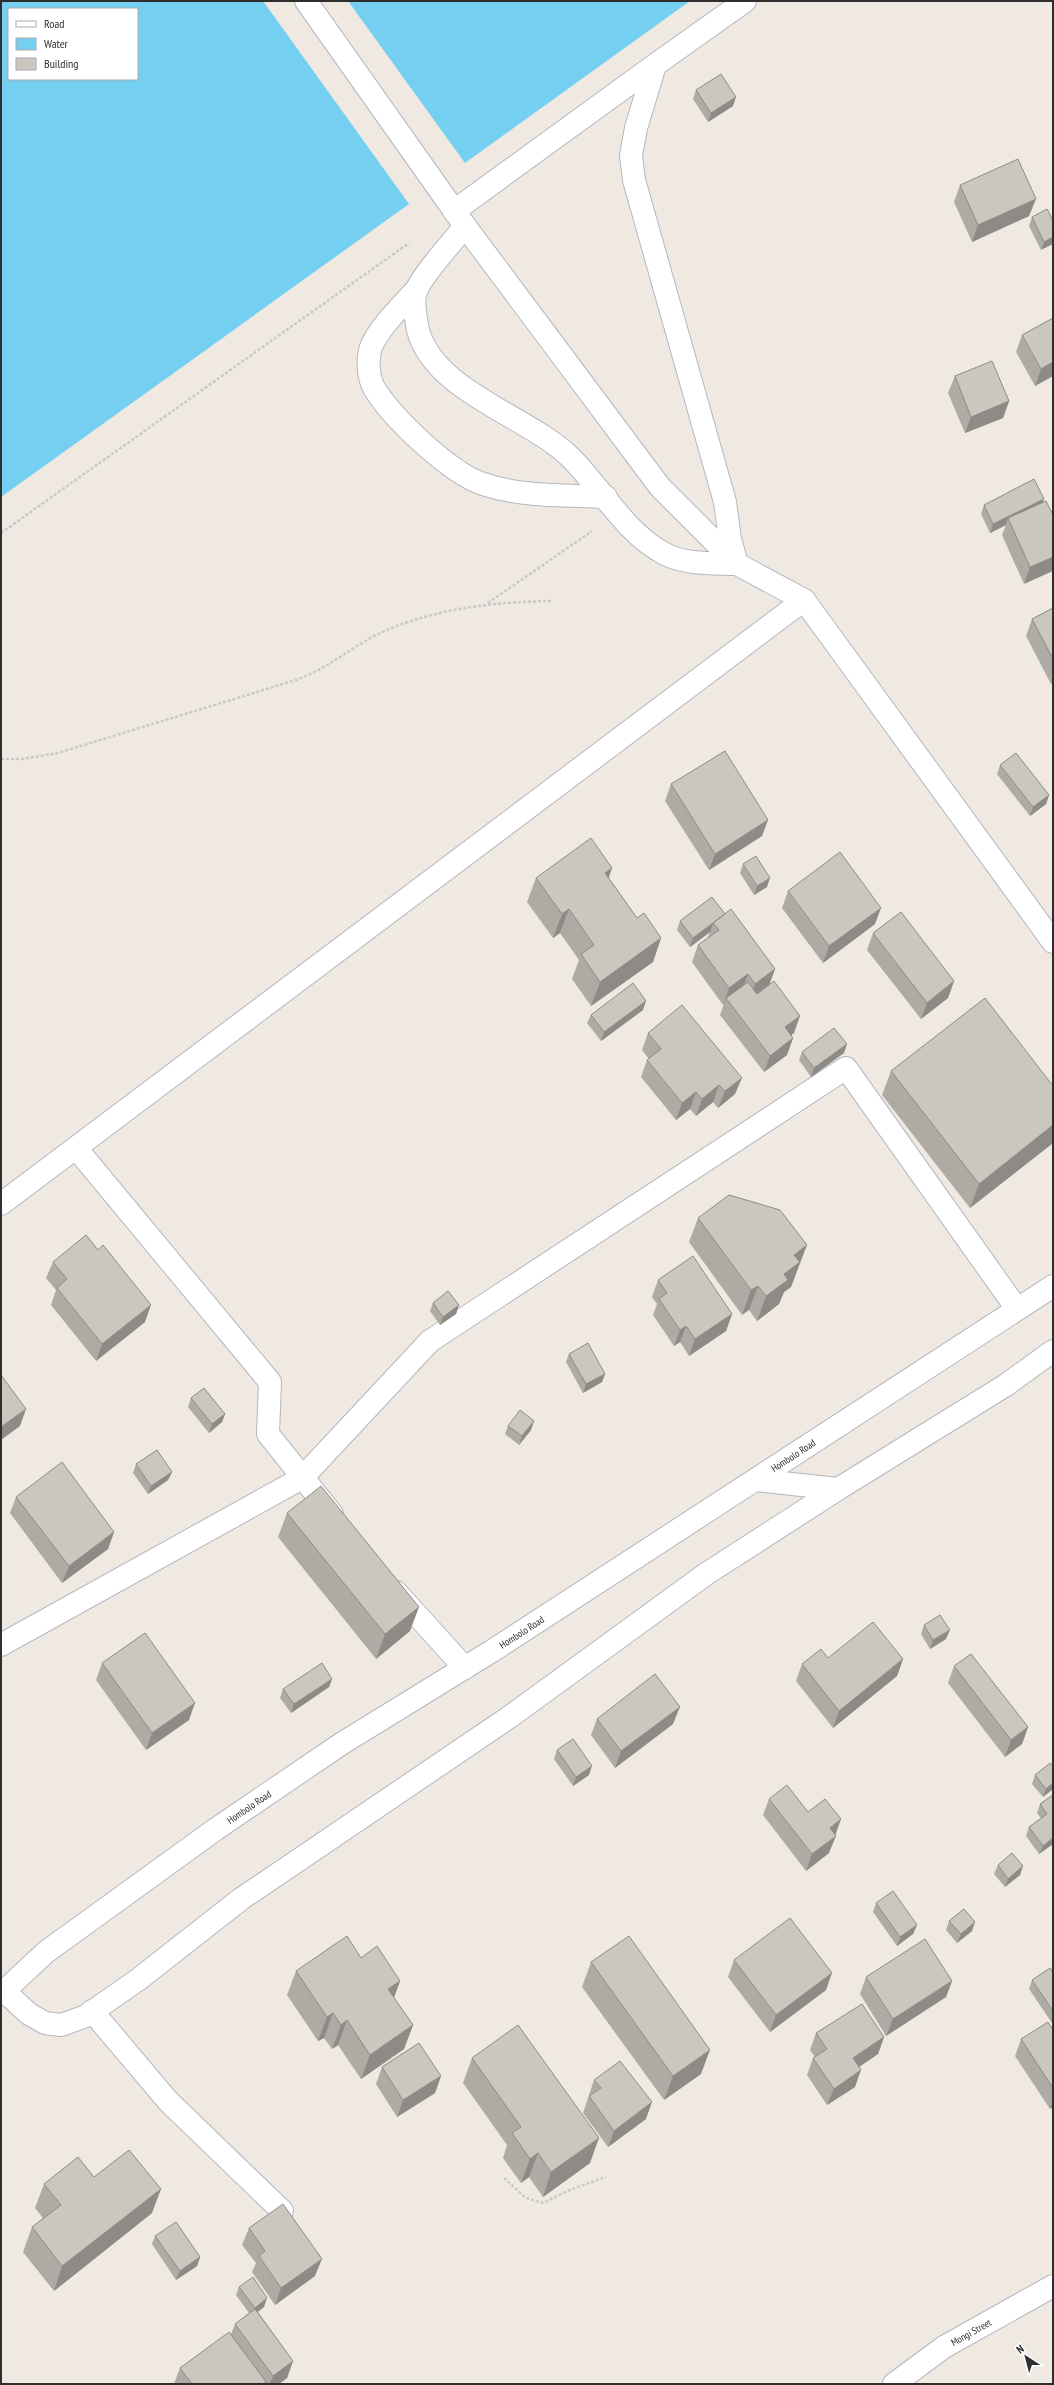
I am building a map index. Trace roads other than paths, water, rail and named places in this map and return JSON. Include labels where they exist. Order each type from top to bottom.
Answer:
[{"type":"street","points":[[306,1],[459,219],[660,487],[736,564],[804,600],[1053,942]]},
{"type":"street","points":[[613,505],[518,493],[481,483],[442,459],[415,436],[391,410],[374,388],[368,369],[371,348],[384,327],[416,290],[459,219],[655,65],[745,1]]},
{"type":"street","points":[[655,65],[636,128],[631,155],[634,180],[725,502],[730,539],[736,564]]},
{"type":"street","points":[[416,290],[415,310],[418,330],[423,345],[435,362],[448,375],[489,404],[538,433],[570,457],[646,543],[666,555],[681,561],[736,564]]},
{"type":"street","points":[[1,1204],[804,600]]},
{"type":"street","points":[[1,1645],[302,1478],[430,1341],[846,1068],[1018,1309]]},
{"type":"street","points":[[76,1148],[270,1382],[268,1434],[344,1530]]},
{"type":"street","name":"Hombolo Road","points":[[3,1992],[46,1952],[216,1829],[342,1744],[465,1668],[1053,1286]]},
{"type":"street","points":[[3,1992],[29,2014],[46,2023],[61,2025],[86,2016],[138,1979],[241,1899],[508,1718],[706,1574],[838,1489],[1006,1385],[1053,1351]]},
{"type":"street","points":[[755,1480],[838,1489]]},
{"type":"street","points":[[383,1578],[465,1668]]},
{"type":"street","points":[[92,2011],[168,2101],[282,2211]]},
{"type":"street","name":"Mongi Street","points":[[894,2384],[944,2347],[1053,2286]]},
{"type":"water","points":[[1,1],[263,1],[409,204],[1,497]]},
{"type":"water","points":[[348,1],[690,1],[465,163]]}]
